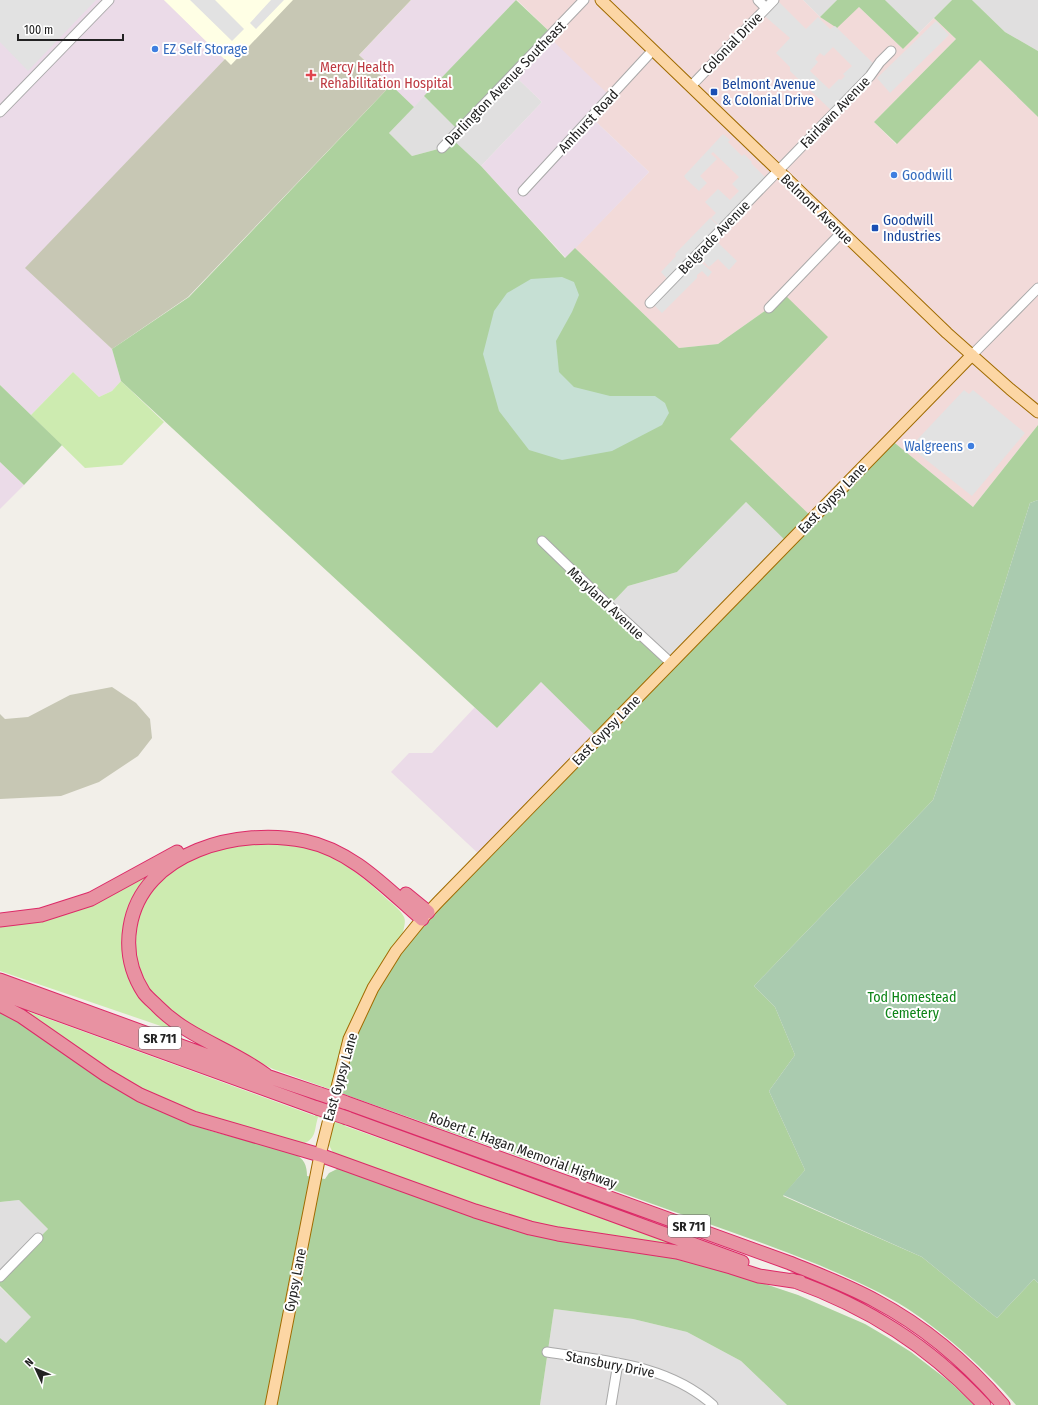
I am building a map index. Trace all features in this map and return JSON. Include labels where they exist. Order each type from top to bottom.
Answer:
[{"type":"highway","points":[[0,920],[41,915],[66,908],[91,899],[194,843],[234,831],[264,829],[295,832],[323,838],[347,850],[366,861],[425,916]]},
{"type":"highway","points":[[266,1075],[254,1066],[178,1025],[145,994],[136,979],[130,963],[128,948],[131,920],[143,891],[155,878],[183,857],[221,842],[243,838],[288,838],[307,841],[346,857],[425,916]]},
{"type":"highway","name":"Robert E. Hagan Memorial Highway","points":[[0,980],[225,1062],[344,1102],[790,1263],[851,1289],[903,1317],[945,1347],[970,1370],[1003,1405]]},
{"type":"highway","name":"SR 711","points":[[0,993],[800,1282],[872,1315],[896,1330],[956,1376],[984,1405]]},
{"type":"highway","points":[[0,1005],[21,1016],[106,1075],[147,1098],[193,1118],[320,1155],[475,1211],[530,1228],[558,1234],[677,1252],[758,1276],[800,1282]]},
{"type":"main road","name":"Belmont Avenue","points":[[601,0],[972,355],[1038,412]]},
{"type":"main road","name":"East Gypsy Lane","points":[[320,1155],[328,1118],[349,1039],[373,988],[396,951],[425,916],[972,355]]},
{"type":"main road","name":"Gypsy Lane","points":[[271,1405],[320,1155]]},
{"type":"street","points":[[0,112],[109,0]]},
{"type":"street","name":"Darlington Avenue Southeast","points":[[442,148],[584,0]]},
{"type":"street","points":[[758,0],[766,8]]},
{"type":"street","name":"Colonial Drive","points":[[691,86],[774,0]]},
{"type":"street","name":"Amhurst Road","points":[[523,191],[653,50]]},
{"type":"street","name":"Fairlawn Avenue","points":[[778,171],[870,76],[880,62],[891,51]]},
{"type":"street","name":"Belgrade Avenue","points":[[650,303],[778,171]]},
{"type":"street","points":[[769,308],[842,232]]},
{"type":"street","points":[[972,355],[1038,288]]},
{"type":"street","name":"Maryland Avenue","points":[[542,541],[671,663]]},
{"type":"street","points":[[0,1277],[38,1238]]},
{"type":"street","name":"Stansbury Drive","points":[[547,1352],[640,1368],[675,1380],[700,1395],[713,1405]]},
{"type":"street","points":[[611,1405],[618,1363]]},
{"type":"shaded area","points":[[0,0],[164,0],[225,59],[26,268],[112,349],[121,381],[112,391],[99,397],[73,372],[31,415],[0,385]]},
{"type":"shaded area","points":[[0,0],[96,0],[28,71],[0,42]]},
{"type":"shaded area","name":"Mercy Health Rehabilitation Hospital","points":[[164,0],[411,0],[359,55],[391,85],[323,156]]},
{"type":"shaded area","points":[[190,0],[215,0],[244,29],[232,41]]},
{"type":"shaded area","points":[[271,0],[284,0],[256,29],[250,23]]},
{"type":"shaded area","points":[[293,0],[411,0],[359,55],[391,85],[188,297],[112,349],[25,268],[225,59],[231,65]]},
{"type":"shaded area","points":[[411,0],[516,0],[414,107],[359,55]]},
{"type":"shaded area","points":[[517,0],[758,0],[766,8],[774,0],[803,0],[820,17],[835,26],[859,7],[903,49],[934,18],[956,39],[874,122],[896,144],[980,60],[1038,117],[1038,425],[973,507],[890,439],[813,518],[730,439],[769,308],[718,344],[679,348],[575,248],[649,172],[591,117],[549,37],[552,34]]},
{"type":"shaded area","points":[[774,0],[778,0],[806,29],[818,17],[830,29],[835,26],[876,66],[834,113],[790,71],[790,67],[776,53],[790,38],[761,13]],"holes":[[[833,47],[852,66],[843,74],[845,76],[841,80],[839,79],[829,89],[810,71],[818,62],[815,59],[820,53],[824,56]]]},
{"type":"shaded area","points":[[803,0],[837,0],[820,17]]},
{"type":"shaded area","points":[[885,0],[952,0],[919,33]]},
{"type":"shaded area","points":[[972,0],[1038,0],[1038,51],[1005,32]]},
{"type":"shaded area","points":[[936,21],[949,35],[890,93],[877,78]]},
{"type":"shaded area","points":[[549,37],[610,96],[591,117],[649,172],[566,258],[481,166],[542,102],[513,74]]},
{"type":"shaded area","points":[[513,74],[542,102],[481,166],[451,139],[442,148],[412,156],[389,133],[424,96],[459,130]]},
{"type":"shaded area","points":[[723,134],[730,140],[728,142],[742,156],[744,154],[769,181],[722,228],[711,218],[716,213],[705,202],[718,189],[730,200],[739,191],[732,184],[739,177],[713,152],[711,154],[717,159],[700,176],[707,183],[699,191],[684,176]]},
{"type":"shaded area","points":[[710,218],[722,229],[713,238],[737,261],[729,270],[718,259],[709,267],[702,260],[701,262],[712,272],[708,277],[702,271],[697,275],[697,278],[662,313],[651,302],[670,282],[661,272],[676,256],[675,254]]},
{"type":"shaded area","points":[[562,277],[574,282],[579,295],[572,312],[556,341],[559,372],[574,387],[610,396],[655,396],[665,403],[669,413],[662,425],[612,451],[562,460],[529,450],[499,411],[483,354],[494,311],[507,293],[531,279]]},
{"type":"shaded area","points":[[964,390],[969,394],[973,390],[1025,433],[972,496],[915,451],[919,445],[915,442]]},
{"type":"shaded area","points":[[0,462],[24,485],[0,509]]},
{"type":"shaded area","points":[[746,502],[789,543],[671,663],[609,606],[628,586],[677,572]]},
{"type":"shaded area","points":[[541,682],[599,738],[482,857],[391,772],[409,753],[432,753],[475,707],[497,728]]},
{"type":"shaded area","points":[[112,687],[136,703],[150,719],[152,738],[138,756],[99,782],[61,796],[0,799],[0,714],[5,719],[28,717],[70,695]]},
{"type":"shaded area","points":[[19,1200],[48,1229],[0,1277],[0,1202]]},
{"type":"shaded area","points":[[0,1287],[32,1317],[6,1344],[0,1338]]},
{"type":"shaded area","points":[[554,1309],[633,1319],[687,1332],[741,1361],[787,1405],[540,1405]]},
{"type":"green space","points":[[516,0],[552,34],[459,131],[424,96]]},
{"type":"green space","points":[[837,0],[885,0],[919,33],[903,49],[859,7],[837,28],[820,17]]},
{"type":"green space","points":[[952,0],[972,0],[1005,32],[1038,51],[1038,117],[980,60],[897,144],[874,122],[956,39],[934,18]]},
{"type":"green space","points":[[391,85],[414,107],[389,133],[412,156],[442,148],[451,138],[481,166],[565,258],[575,248],[679,348],[718,344],[769,308],[783,293],[828,337],[730,439],[813,518],[890,439],[973,507],[1038,425],[1038,500],[1030,503],[975,678],[933,800],[754,986],[775,1007],[795,1055],[769,1091],[805,1170],[783,1196],[922,1257],[997,1318],[1034,1279],[1038,1283],[1038,1405],[1016,1405],[978,1365],[937,1330],[897,1302],[853,1280],[755,1240],[335,1091],[349,1039],[396,951],[598,738],[541,682],[497,728],[121,381],[112,349],[189,297]],"holes":[[[746,502],[788,543],[672,663],[609,606],[628,586],[677,572]]]},
{"type":"green space","points":[[73,372],[99,397],[112,391],[121,381],[164,422],[122,465],[85,468],[31,415]]},
{"type":"green space","points":[[0,385],[62,445],[24,485],[0,462]]},
{"type":"green space","name":"Tod Homestead Cemetery","points":[[1038,500],[1038,1283],[1034,1279],[997,1318],[922,1257],[783,1195],[805,1170],[769,1091],[795,1055],[775,1007],[754,986],[933,800],[975,678],[1030,503]]},
{"type":"green space","points":[[259,842],[308,847],[324,853],[354,871],[397,908],[405,919],[403,932],[335,1091],[273,1069],[207,1037],[177,1019],[146,986],[134,954],[136,919],[149,892],[171,870],[207,852]]},
{"type":"green space","points":[[155,868],[147,880],[127,965],[187,1035],[0,971],[0,923],[16,922]]},
{"type":"green space","points":[[24,1010],[315,1116],[317,1108],[347,1118],[345,1126],[687,1248],[532,1225],[333,1153],[329,1145],[334,1123],[318,1117],[313,1136],[308,1142],[303,1144],[220,1121],[194,1112],[126,1081],[23,1013]]},
{"type":"green space","points":[[0,1012],[21,1023],[136,1098],[157,1110],[211,1131],[295,1154],[301,1158],[304,1163],[307,1176],[325,1179],[329,1173],[339,1168],[473,1215],[701,1263],[798,1295],[865,1324],[911,1352],[950,1382],[974,1405],[787,1405],[741,1361],[687,1332],[633,1319],[554,1309],[540,1405],[0,1405],[0,1338],[6,1343],[31,1317],[0,1286],[0,1277],[48,1229],[19,1200],[0,1202]]},
{"type":"place","name":"EZ Self Storage","points":[[155,49]]},
{"type":"place","name":"Mercy Health Rehabilitation Hospital","points":[[311,75]]},
{"type":"place","name":"Belmont Avenue & Colonial Drive","points":[[714,92]]},
{"type":"place","name":"Goodwill","points":[[894,175]]},
{"type":"place","name":"Goodwill Industries","points":[[875,228]]},
{"type":"place","name":"Walgreens","points":[[971,446]]}]
